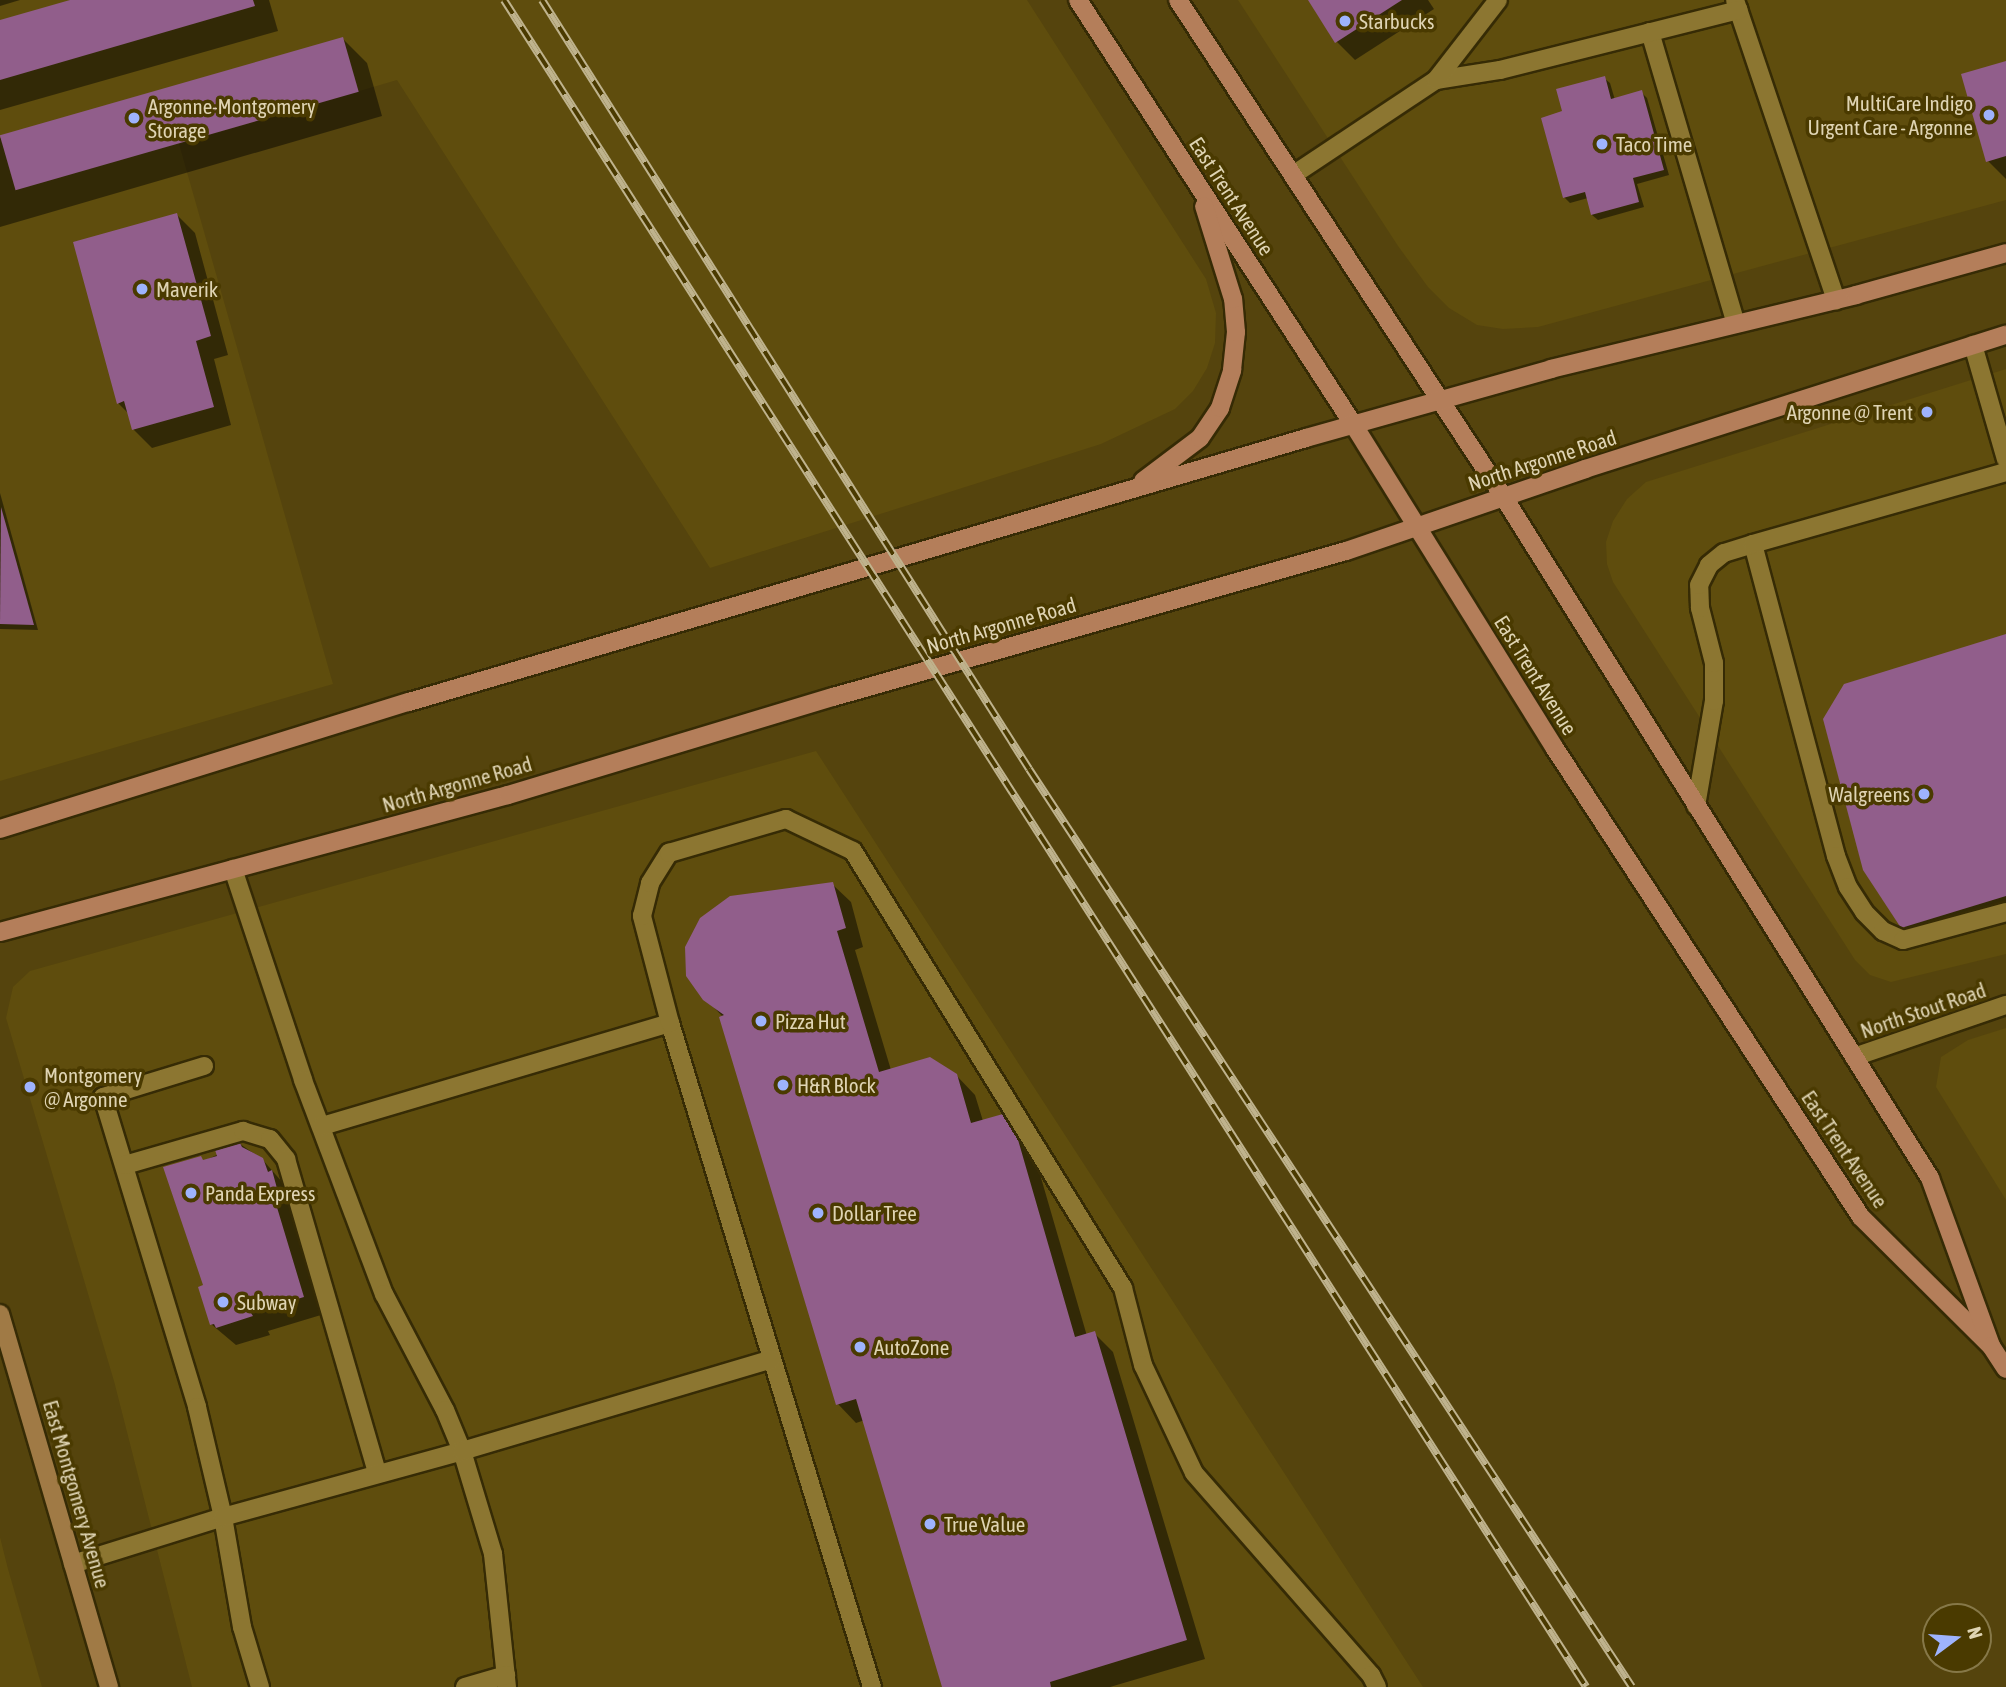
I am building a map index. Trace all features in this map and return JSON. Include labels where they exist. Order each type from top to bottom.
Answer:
[{"type":"main road","name":"East Trent Avenue","points":[[1078,0],[1418,526],[1554,747],[1861,1217],[1991,1346],[2006,1369]]},
{"type":"main road","name":"East Trent Avenue","points":[[1178,0],[1503,496],[1930,1178],[1991,1346]]},
{"type":"main road","points":[[1132,489],[1200,438],[1220,408],[1232,370],[1236,332],[1233,299],[1198,185]]},
{"type":"main road","points":[[0,829],[409,702],[1440,399],[1836,300],[2006,253]]},
{"type":"main road","name":"North Argonne Road","points":[[0,932],[508,794],[832,697],[1346,551],[1503,496],[2006,335]]},
{"type":"main road","name":"East Montgomery Avenue","points":[[0,1314],[109,1687]]},
{"type":"street","points":[[1293,175],[1436,80],[1498,0]]},
{"type":"street","points":[[1436,80],[1500,70],[1650,32],[1737,5],[1836,300]]},
{"type":"street","points":[[1650,32],[1736,324]]},
{"type":"street","points":[[1973,345],[2006,459]]},
{"type":"street","points":[[1696,806],[1714,701],[1714,663],[1700,608],[1699,585],[1709,565],[1753,544],[2006,472]]},
{"type":"street","points":[[1753,544],[1836,856],[1848,887],[1864,912],[1883,931],[1903,940],[2006,912]]},
{"type":"street","points":[[872,1687],[670,1023],[642,916],[650,883],[669,853],[786,819],[852,852],[1123,1288],[1143,1365],[1194,1473],[1371,1675],[1377,1687]]},
{"type":"street","points":[[233,869],[303,1080],[384,1294],[445,1410],[462,1451],[493,1554],[506,1681],[465,1687]]},
{"type":"street","name":"North Stout Road","points":[[1854,1057],[2006,1005]]},
{"type":"street","points":[[322,1126],[670,1023]]},
{"type":"street","points":[[204,1066],[103,1097],[197,1406],[223,1517],[243,1627],[260,1687]]},
{"type":"street","points":[[125,1165],[243,1131],[270,1139],[286,1159],[377,1472]]},
{"type":"street","points":[[73,1564],[223,1517],[377,1472],[462,1451],[772,1359]]},
{"type":"shaded area","points":[[0,0],[1027,0],[1206,279],[1216,313],[1215,343],[1207,368],[1193,391],[1175,409],[1101,444],[710,568],[397,80],[179,144],[333,684],[0,781]]},
{"type":"shaded area","points":[[1238,0],[2006,0],[2006,200],[1538,327],[1503,329],[1477,325],[1449,308],[1428,287],[1398,246]]},
{"type":"shaded area","points":[[2006,369],[2006,954],[1891,982],[1870,975],[1855,960],[1613,582],[1607,564],[1606,542],[1613,521],[1627,499],[1646,482]]},
{"type":"shaded area","points":[[816,751],[1423,1687],[192,1687],[114,1381],[6,1018],[13,987],[30,971]]},
{"type":"shaded area","points":[[2006,1028],[2006,1200],[1936,1087],[1941,1057],[1968,1040]]},
{"type":"shaded area","points":[[0,1537],[8,1569],[42,1687],[0,1687]]},
{"type":"building","points":[[70,0],[253,0],[255,6],[0,80],[0,20]]},
{"type":"building","name":"Starbucks","points":[[1308,0],[1402,0],[1335,43]]},
{"type":"building","points":[[343,37],[359,92],[16,190],[0,135]]},
{"type":"building","name":"MultiCare Indigo Urgent Care - Argonne","points":[[2006,61],[2006,156],[1986,162],[1961,74]]},
{"type":"building","name":"Taco Time","points":[[1605,76],[1611,99],[1642,90],[1664,170],[1633,178],[1639,202],[1591,215],[1585,192],[1563,198],[1541,118],[1562,111],[1556,89]]},
{"type":"building","name":"Maverik","points":[[177,213],[211,336],[196,341],[214,407],[132,430],[124,401],[117,404],[73,242]]},
{"type":"building","points":[[1,507],[34,625],[0,624]]},
{"type":"building","name":"Walgreens","points":[[2006,634],[2006,896],[1901,928],[1863,870],[1823,719],[1844,684]]},
{"type":"building","points":[[833,882],[846,928],[837,931],[879,1072],[930,1057],[957,1074],[971,1123],[1010,1112],[1075,1337],[1095,1331],[1187,1640],[1050,1682],[1051,1687],[942,1687],[856,1399],[836,1405],[719,1017],[724,1015],[703,1000],[686,976],[685,947],[700,918],[730,896]]},
{"type":"building","points":[[240,1143],[242,1147],[263,1158],[268,1172],[272,1170],[281,1203],[276,1204],[304,1297],[251,1313],[253,1316],[216,1328],[214,1324],[210,1325],[198,1287],[203,1285],[163,1167],[201,1156],[203,1160],[217,1156],[215,1150]]},
{"type":"railway","points":[[504,0],[1586,1687]]},
{"type":"railway","points":[[542,0],[1029,769],[1632,1687]]},
{"type":"place","name":"Starbucks","points":[[1345,21]]},
{"type":"place","name":"MultiCare Indigo Urgent Care - Argonne","points":[[1989,115]]},
{"type":"place","name":"Argonne-Montgomery Storage","points":[[134,118]]},
{"type":"place","name":"Taco Time","points":[[1602,144]]},
{"type":"place","name":"Maverik","points":[[142,289]]},
{"type":"place","name":"Argonne @ Trent","points":[[1927,412]]},
{"type":"place","name":"Walgreens","points":[[1924,794]]},
{"type":"place","name":"Pizza Hut","points":[[761,1021]]},
{"type":"place","name":"H&R Block","points":[[783,1085]]},
{"type":"place","name":"Montgomery @ Argonne","points":[[30,1087]]},
{"type":"place","name":"Panda Express","points":[[191,1193]]},
{"type":"place","name":"Dollar Tree","points":[[818,1213]]},
{"type":"place","name":"Subway","points":[[223,1302]]},
{"type":"place","name":"AutoZone","points":[[860,1347]]},
{"type":"place","name":"True Value","points":[[930,1524]]}]
